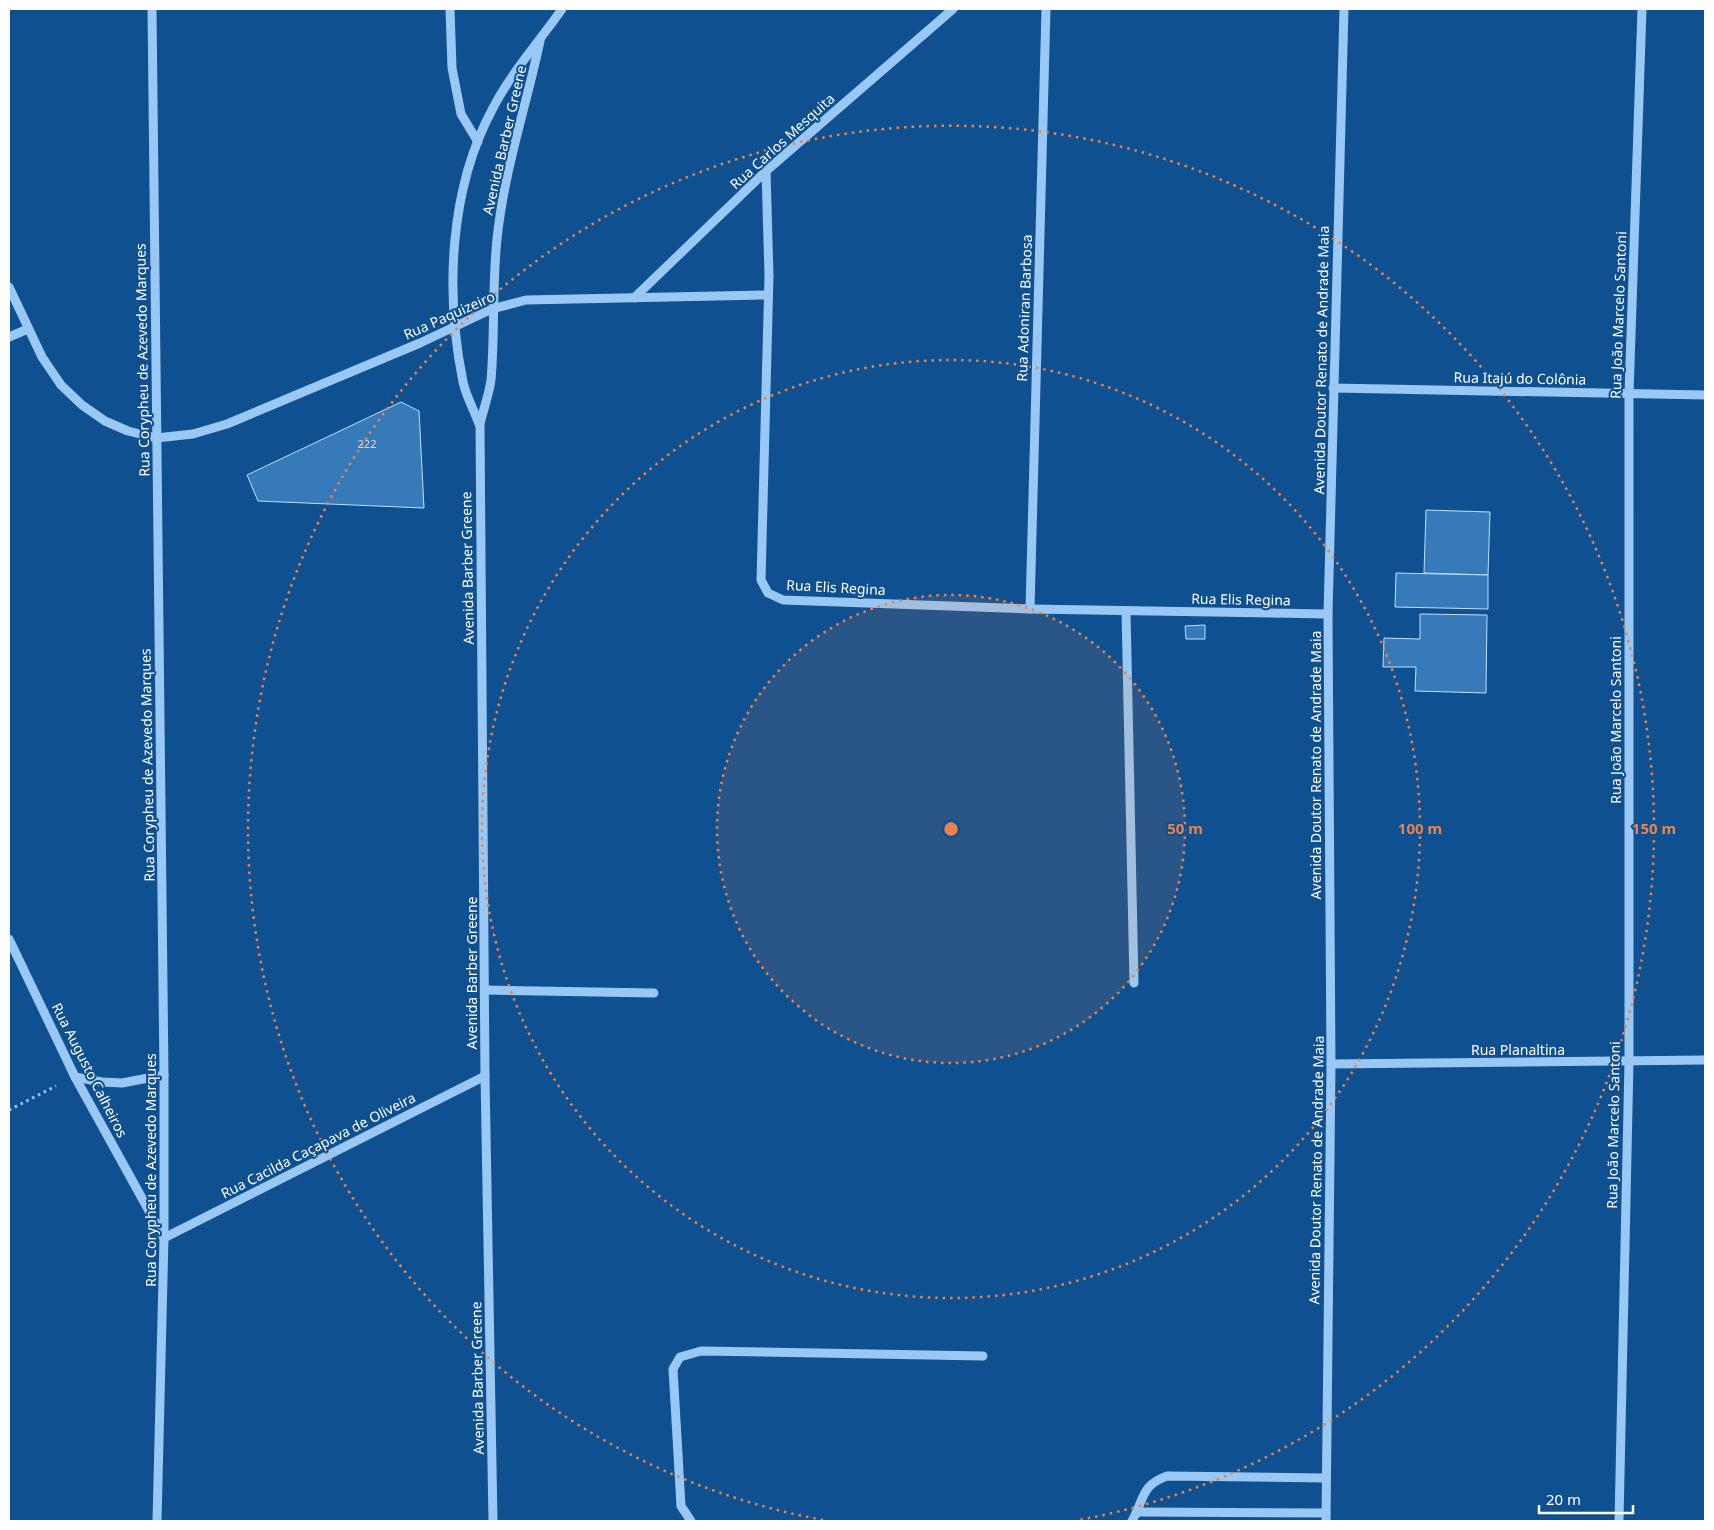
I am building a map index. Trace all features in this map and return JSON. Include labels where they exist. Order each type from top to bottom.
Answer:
[{"type":"street","name":"Rua Corypheu de Azevedo Marques","points":[[152,9],[164,1075],[164,1238],[157,1521]]},
{"type":"street","points":[[450,9],[452,68],[461,114],[478,142]]},
{"type":"street","name":"Avenida Barber Greene","points":[[480,424],[464,384],[455,328],[453,271],[457,218],[467,176],[478,142],[492,109],[507,84],[562,9]]},
{"type":"street","name":"Rua Carlos Mesquita","points":[[634,298],[766,171],[953,9]]},
{"type":"street","name":"Rua Adoniran Barbosa","points":[[1030,608],[1046,9]]},
{"type":"street","name":"Avenida Doutor Renato de Andrade Maia","points":[[1326,1517],[1331,1064],[1328,614],[1344,9]]},
{"type":"street","name":"Rua João Marcelo Santoni","points":[[1619,1521],[1628,1062],[1628,394],[1642,9]]},
{"type":"street","name":"Avenida Barber Greene","points":[[493,1521],[485,1076],[480,424],[490,381],[492,309],[497,239],[504,186],[540,41]]},
{"type":"street","name":"Rua Elis Regina","points":[[766,171],[768,295],[761,580],[768,593],[782,600],[1030,608],[1328,614]]},
{"type":"street","points":[[9,287],[42,357],[61,384],[82,405],[105,421],[128,431],[156,438]]},
{"type":"street","name":"Rua Paquizeiro","points":[[156,438],[193,434],[227,424],[455,328],[492,309],[526,300],[768,295]]},
{"type":"street","points":[[9,337],[28,329]]},
{"type":"street","name":"Rua Itajú do Colônia","points":[[1333,388],[1705,395]]},
{"type":"street","points":[[1126,610],[1134,983]]},
{"type":"street","name":"Rua Augusto Calheiros","points":[[9,939],[75,1077],[164,1238]]},
{"type":"street","points":[[485,990],[654,993]]},
{"type":"street","name":"Rua Planaltina","points":[[1331,1064],[1705,1060]]},
{"type":"street","points":[[75,1077],[102,1082],[122,1083],[164,1075]]},
{"type":"street","name":"Rua Cacilda Caçapava de Oliveira","points":[[164,1238],[485,1076]]},
{"type":"street","points":[[691,1521],[681,1506],[680,1497],[673,1369],[680,1357],[701,1350],[983,1356]]},
{"type":"street","points":[[1132,1521],[1147,1488],[1151,1483],[1167,1476],[1326,1478]]},
{"type":"street","points":[[1137,1512],[1326,1517]]},
{"type":"path","points":[[9,1110],[75,1077]]},
{"type":"building","points":[[401,402],[419,411],[424,508],[258,501],[247,475]]},
{"type":"building","points":[[1426,510],[1490,512],[1488,575],[1424,573]]},
{"type":"building","points":[[1396,573],[1488,575],[1488,609],[1395,607]]},
{"type":"building","points":[[1420,614],[1487,615],[1486,693],[1415,691],[1416,667],[1383,667],[1384,638],[1420,639]]},
{"type":"building","points":[[1205,625],[1205,639],[1186,639],[1185,626]]}]
